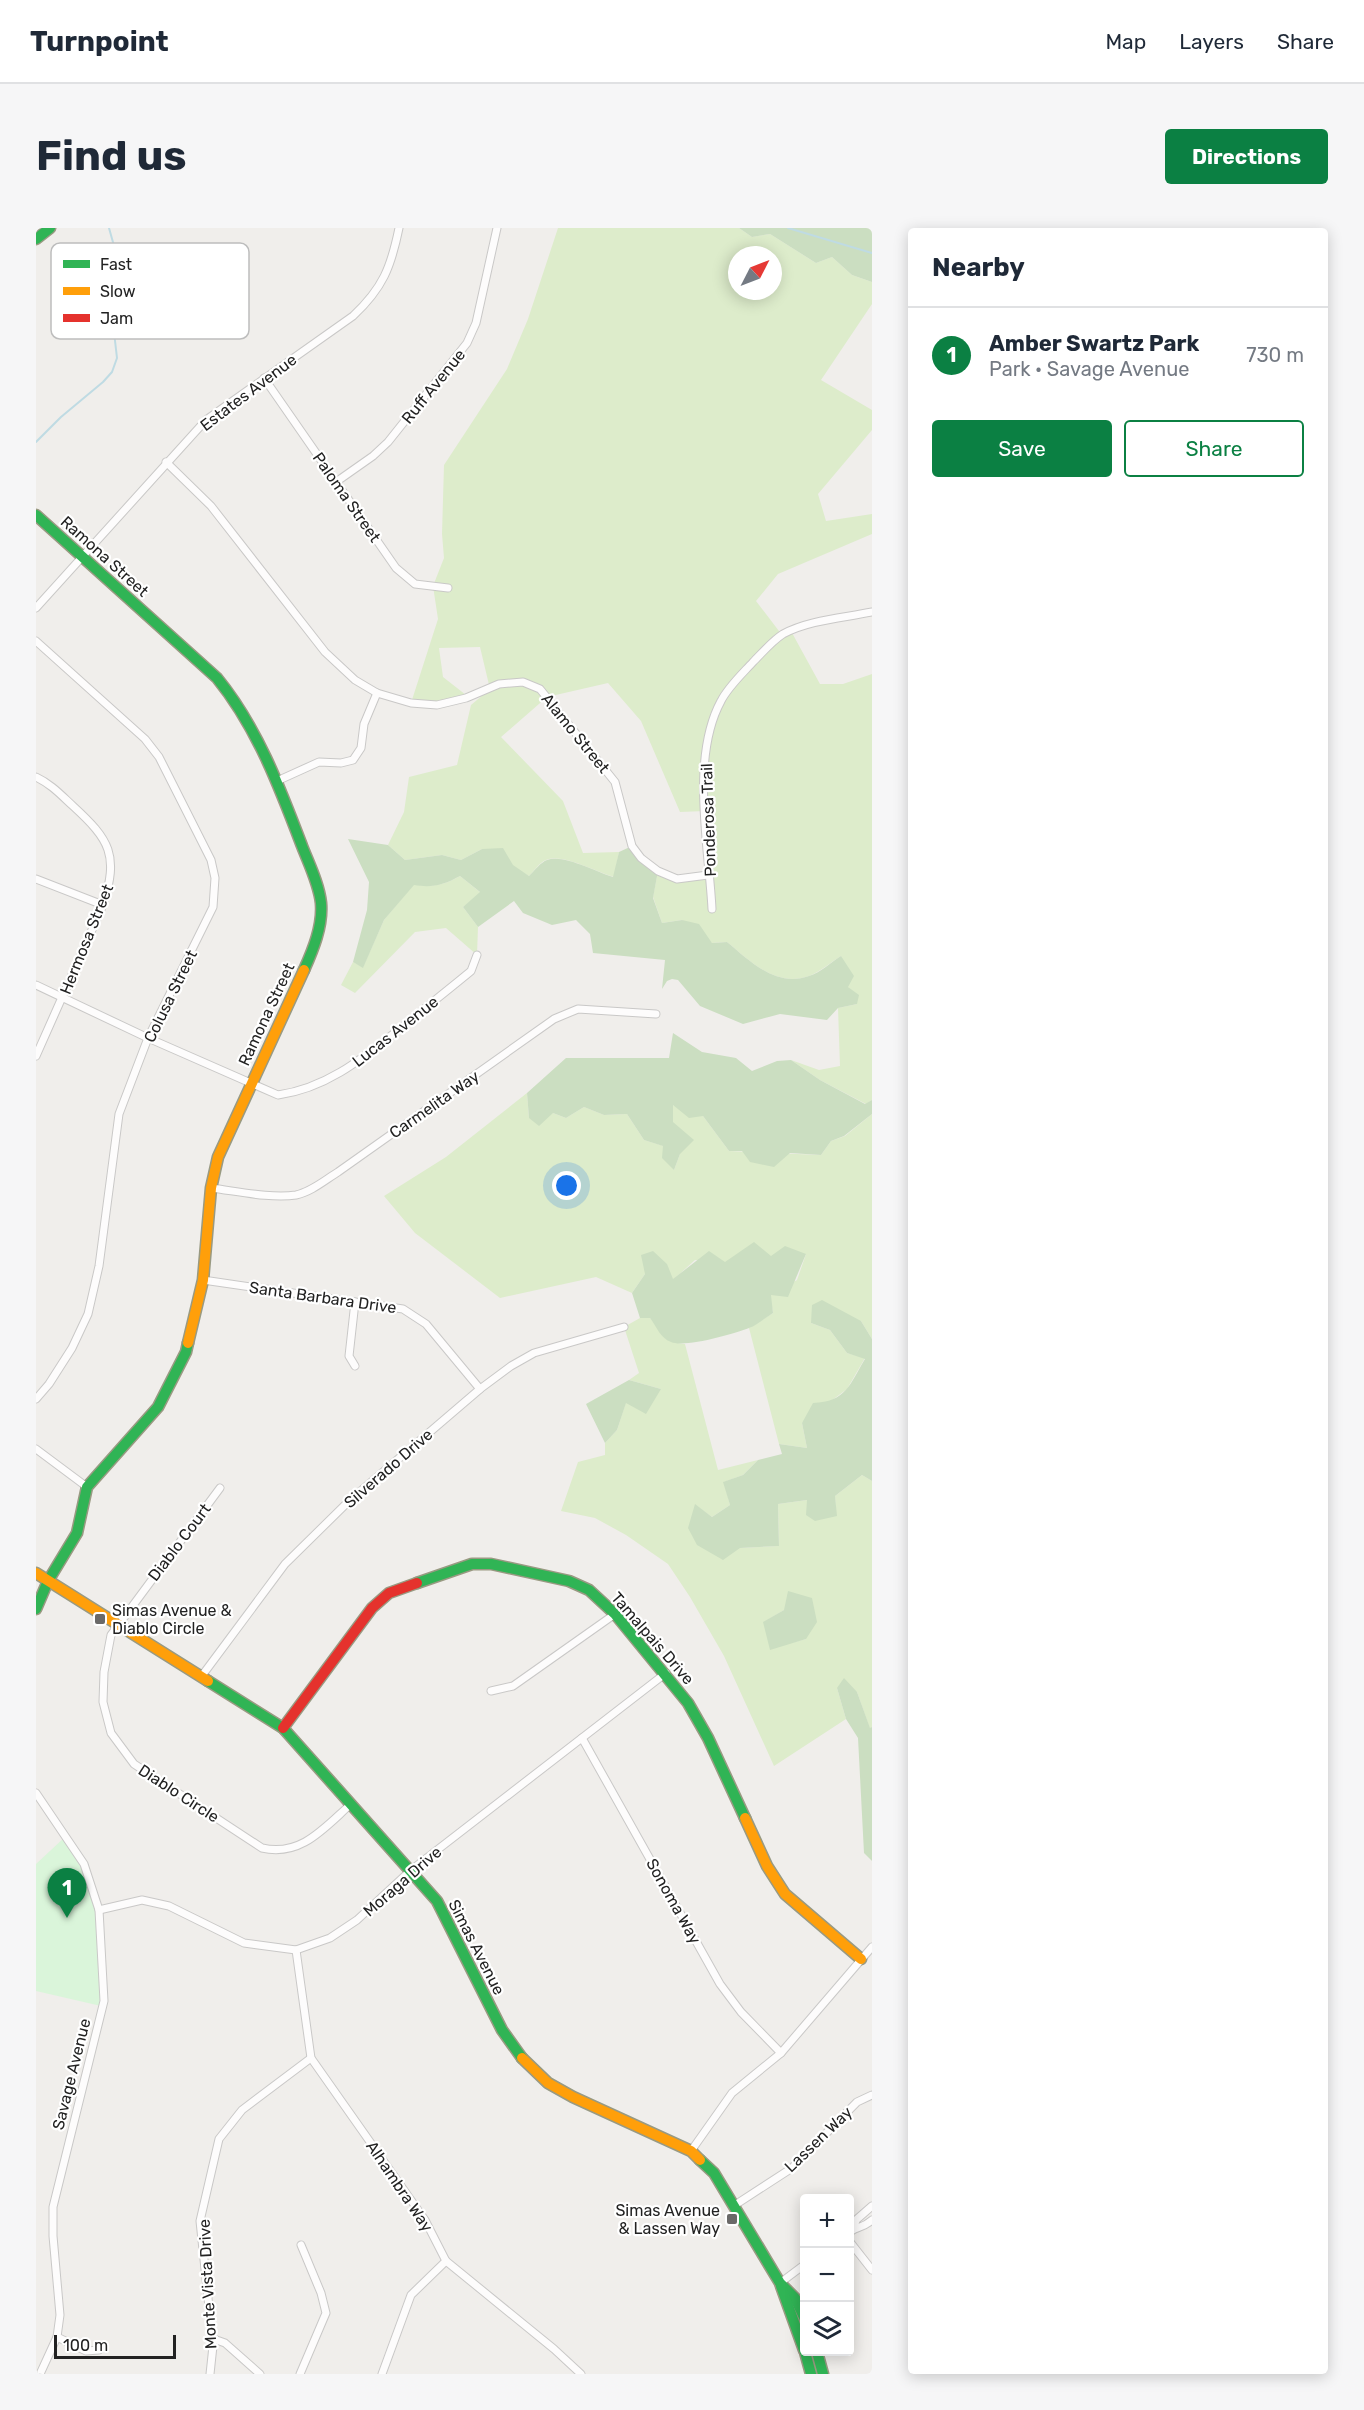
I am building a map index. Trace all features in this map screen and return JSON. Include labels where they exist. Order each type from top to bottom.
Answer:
[{"type":"street","points":[[36,239],[50,228]]},
{"type":"street","name":"Estates Avenue","points":[[36,608],[206,420],[353,316],[372,297],[390,267],[399,228]]},
{"type":"street","name":"Ruff Avenue","points":[[336,482],[373,456],[388,442],[467,343],[476,323],[497,228]]},
{"type":"street","name":"Paloma Street","points":[[264,378],[396,568],[415,584],[448,588]]},
{"type":"street","name":"Alamo Street","points":[[166,462],[211,506],[325,652],[355,680],[377,693],[411,703],[437,705],[466,698],[499,684],[523,682],[540,689],[615,782],[632,846],[641,858],[658,871],[677,879],[708,875]]},
{"type":"street","name":"Ramona Street","points":[[36,515],[217,678],[235,700],[277,781],[315,880],[321,904],[315,945],[218,1157],[211,1188],[202,1280],[186,1352],[158,1407],[87,1487],[77,1533],[48,1581]]},
{"type":"street","name":"Ponderosa Trail","points":[[712,909],[708,875],[704,779],[707,741],[721,701],[743,673],[782,635],[807,625],[872,612]]},
{"type":"street","name":"Colusa Street","points":[[36,640],[145,739],[159,757],[211,860],[215,878],[213,907],[148,1038],[119,1114],[99,1266],[88,1314],[72,1348],[49,1384],[36,1399]]},
{"type":"street","points":[[277,781],[319,762],[340,763],[353,760],[361,748],[364,724],[377,693]]},
{"type":"street","name":"Hermosa Street","points":[[36,777],[52,785],[97,828],[105,841],[110,860],[111,880],[103,905],[36,1056]]},
{"type":"street","points":[[36,879],[103,905]]},
{"type":"street","name":"Lucas Avenue","points":[[36,985],[148,1038],[278,1095],[297,1092],[316,1085],[356,1064],[471,971],[477,955]]},
{"type":"street","name":"Carmelita Way","points":[[211,1188],[285,1196],[314,1188],[554,1019],[578,1010],[656,1014]]},
{"type":"street","name":"Santa Barbara Drive","points":[[202,1280],[403,1309],[426,1324],[480,1389]]},
{"type":"street","points":[[355,1302],[349,1356],[355,1366]]},
{"type":"street","name":"Silverado Drive","points":[[201,1677],[285,1564],[348,1502],[480,1389],[511,1366],[534,1353],[624,1327]]},
{"type":"street","points":[[36,1449],[87,1487]]},
{"type":"street","name":"Diablo Court","points":[[118,1625],[220,1488]]},
{"type":"street","name":"Tamalpais Drive","points":[[282,1728],[372,1608],[390,1593],[472,1564],[491,1564],[569,1581],[589,1590],[615,1614],[666,1673],[688,1703],[708,1738],[767,1866],[784,1894],[861,1959]]},
{"type":"street","name":"Simas Avenue","points":[[36,1573],[282,1728],[437,1901],[502,2030],[526,2062],[548,2083],[573,2097],[691,2151],[714,2173],[780,2283],[800,2337]]},
{"type":"street","points":[[36,1609],[48,1581]]},
{"type":"street","points":[[491,1691],[513,1686],[615,1614]]},
{"type":"street","name":"Diablo Circle","points":[[118,1625],[111,1635],[104,1672],[103,1702],[111,1733],[134,1764],[262,1848],[277,1851],[297,1847],[322,1830],[351,1804]]},
{"type":"street","name":"Moraga Drive","points":[[99,1910],[142,1900],[169,1906],[244,1943],[296,1950],[330,1938],[357,1920],[410,1871],[666,1673]]},
{"type":"street","name":"Sonoma Way","points":[[582,1738],[720,1984],[741,2012],[781,2053]]},
{"type":"street","name":"Savage Avenue","points":[[36,1793],[84,1864],[99,1910],[104,2001],[53,2207],[53,2236],[60,2315],[57,2337],[40,2374]]},
{"type":"street","points":[[691,2151],[732,2093],[781,2053],[872,1947]]},
{"type":"street","name":"Alhambra Way","points":[[296,1950],[311,2058],[425,2220],[446,2261],[554,2349],[581,2374]]},
{"type":"street","name":"Monte Vista Drive","points":[[210,2374],[212,2338],[200,2221],[219,2139],[242,2110],[311,2058]]},
{"type":"street","name":"Lassen Way","points":[[735,2205],[792,2168],[857,2102],[872,2095]]},
{"type":"street","points":[[854,2224],[872,2206]]},
{"type":"street","points":[[854,2230],[863,2228],[872,2220]]},
{"type":"street","points":[[300,2374],[326,2313],[321,2293],[301,2245]]},
{"type":"street","points":[[854,2248],[872,2270]]},
{"type":"street","points":[[382,2374],[411,2295],[446,2261]]},
{"type":"street","points":[[780,2283],[800,2268]]},
{"type":"street","name":"Simas Avenue","points":[[780,2283],[795,2298],[800,2309]]},
{"type":"street","points":[[57,2337],[86,2351],[99,2350]]},
{"type":"street","points":[[212,2338],[225,2343],[260,2374]]},
{"type":"street","name":"Simas Avenue","points":[[806,2356],[811,2374]]},
{"type":"street","points":[[818,2356],[823,2374]]},
{"type":"green space","points":[[558,228],[739,228],[752,237],[770,234],[816,263],[832,257],[852,275],[872,282],[872,304],[821,380],[872,410],[872,430],[818,494],[826,521],[872,514],[872,534],[778,574],[756,601],[782,635],[791,631],[820,684],[843,684],[872,674],[872,1100],[866,1104],[820,1080],[791,1060],[819,1070],[840,1066],[838,1008],[857,1004],[848,987],[841,956],[809,976],[797,979],[775,976],[754,964],[727,942],[712,943],[682,920],[662,923],[653,897],[658,871],[677,879],[708,875],[705,811],[680,812],[641,721],[608,683],[547,697],[501,737],[563,801],[583,853],[619,852],[614,877],[561,859],[546,860],[529,876],[482,849],[461,860],[442,855],[405,860],[388,845],[404,812],[409,777],[457,765],[471,705],[490,689],[480,647],[439,648],[443,677],[466,695],[437,705],[411,703],[438,619],[433,586],[444,558],[442,534],[444,465],[507,369],[528,319]]},
{"type":"green space","points":[[739,228],[872,228],[872,282],[852,275],[832,257],[816,263],[770,234],[752,237]]},
{"type":"green space","points":[[348,839],[388,845],[405,860],[442,855],[461,860],[482,849],[503,848],[513,865],[529,876],[547,860],[562,859],[613,877],[619,852],[632,846],[658,871],[653,898],[662,923],[682,920],[699,924],[712,943],[727,942],[754,964],[775,976],[797,979],[813,975],[841,956],[854,976],[848,987],[859,995],[857,1004],[838,1008],[827,1020],[780,1014],[743,1024],[700,1006],[678,980],[667,981],[662,989],[665,960],[593,953],[590,934],[576,920],[552,925],[523,913],[514,901],[478,927],[463,907],[480,892],[460,876],[438,885],[414,885],[384,920],[363,968],[353,962],[367,910],[369,882]]},
{"type":"green space","points":[[460,876],[481,893],[463,907],[478,927],[477,955],[446,928],[415,932],[355,993],[341,985],[353,962],[363,967],[384,920],[414,884],[438,885]]},
{"type":"green space","points":[[673,1033],[702,1052],[736,1058],[752,1071],[777,1061],[791,1060],[820,1080],[865,1104],[872,1100],[872,1114],[844,1136],[831,1141],[821,1155],[790,1153],[774,1167],[750,1162],[742,1151],[729,1151],[703,1116],[689,1118],[673,1105],[673,1122],[694,1140],[680,1154],[674,1170],[662,1158],[663,1146],[644,1140],[627,1114],[604,1115],[584,1107],[566,1118],[553,1113],[539,1126],[529,1118],[527,1093],[566,1058],[669,1058]]},
{"type":"green space","points":[[527,1093],[529,1118],[553,1113],[566,1118],[584,1107],[604,1115],[627,1114],[644,1140],[664,1146],[674,1170],[680,1154],[673,1122],[673,1105],[703,1116],[729,1151],[821,1155],[831,1141],[845,1136],[872,1114],[872,1339],[861,1321],[811,1323],[830,1330],[847,1353],[865,1358],[847,1389],[802,1423],[807,1448],[779,1444],[749,1328],[773,1313],[770,1295],[797,1280],[806,1254],[725,1262],[695,1260],[673,1280],[645,1274],[632,1293],[596,1277],[500,1298],[415,1233],[384,1196],[446,1157]]},
{"type":"green space","points":[[754,1242],[771,1256],[785,1246],[806,1254],[788,1297],[771,1295],[773,1313],[758,1323],[721,1337],[677,1343],[664,1338],[650,1318],[640,1318],[632,1293],[645,1274],[641,1255],[653,1251],[667,1264],[673,1279],[709,1251],[725,1262]]},
{"type":"green space","points":[[822,1300],[861,1321],[872,1339],[872,1481],[862,1475],[835,1496],[837,1516],[815,1521],[806,1515],[807,1500],[778,1504],[779,1546],[740,1548],[723,1560],[697,1545],[688,1528],[695,1504],[712,1517],[730,1505],[723,1482],[743,1475],[758,1460],[782,1454],[779,1444],[807,1448],[802,1423],[813,1403],[833,1399],[846,1390],[865,1359],[847,1353],[830,1330],[811,1323],[812,1305]]},
{"type":"green space","points":[[640,1318],[650,1318],[666,1339],[685,1344],[718,1470],[758,1460],[743,1475],[724,1482],[730,1505],[712,1517],[695,1505],[740,1548],[779,1546],[778,1504],[807,1500],[836,1516],[835,1496],[862,1475],[872,1481],[872,1727],[870,1729],[857,1692],[837,1688],[846,1719],[774,1766],[724,1656],[668,1564],[626,1535],[595,1518],[561,1511],[578,1462],[605,1455],[605,1443],[617,1430],[626,1402],[661,1389],[629,1380],[639,1373],[624,1327]],"holes":[[[784,1610],[806,1639],[791,1643],[764,1622]]]},
{"type":"green space","points":[[629,1380],[661,1389],[646,1414],[626,1403],[617,1430],[605,1443],[586,1404]]},
{"type":"green space","points":[[788,1591],[812,1598],[817,1622],[806,1639],[770,1650],[763,1622],[784,1610]]},
{"type":"green space","points":[[844,1678],[857,1692],[870,1728],[872,1727],[872,1861],[864,1853],[858,1738],[846,1719],[837,1688]]},
{"type":"green space","points":[[65,1837],[85,1877],[98,1918],[104,1961],[101,2006],[36,1991],[36,1864]]},
{"type":"waterway","points":[[109,228],[113,243]]},
{"type":"waterway","points":[[788,228],[872,253]]},
{"type":"waterway","points":[[36,442],[112,372],[117,358],[115,339]]},
{"type":"traffic: fast","points":[[36,239],[50,228]]},
{"type":"traffic: fast","points":[[36,515],[217,678],[256,737],[276,780],[320,896],[319,929],[304,970]]},
{"type":"traffic: fast","points":[[36,1609],[48,1581],[77,1533],[87,1487],[158,1407],[186,1352],[188,1343]]},
{"type":"traffic: fast","points":[[417,1583],[472,1564],[491,1564],[569,1581],[589,1590],[615,1614],[688,1703],[708,1738],[745,1818]]},
{"type":"traffic: fast","points":[[208,1681],[283,1728],[437,1901],[502,2030],[522,2058]]},
{"type":"traffic: fast","points":[[700,2160],[714,2173],[780,2283],[795,2298],[800,2309]]},
{"type":"traffic: fast","points":[[781,2286],[800,2339]]},
{"type":"traffic: fast","points":[[806,2356],[811,2374]]},
{"type":"traffic: fast","points":[[818,2356],[823,2374]]},
{"type":"traffic: slow","points":[[188,1343],[203,1280],[211,1188],[218,1157],[304,970]]},
{"type":"traffic: slow","points":[[36,1573],[208,1681]]},
{"type":"traffic: slow","points":[[745,1818],[767,1866],[785,1894],[861,1959]]},
{"type":"traffic: slow","points":[[522,2058],[548,2083],[573,2097],[691,2151],[700,2160]]},
{"type":"traffic: jam","points":[[283,1728],[372,1608],[389,1593],[417,1583]]},
{"type":"place","name":"Simas Avenue & Diablo Circle","points":[[100,1619]]},
{"type":"place","name":"Amber Swartz Park","points":[[67,1918]]},
{"type":"place","name":"Simas Avenue & Lassen Way","points":[[732,2219]]}]
